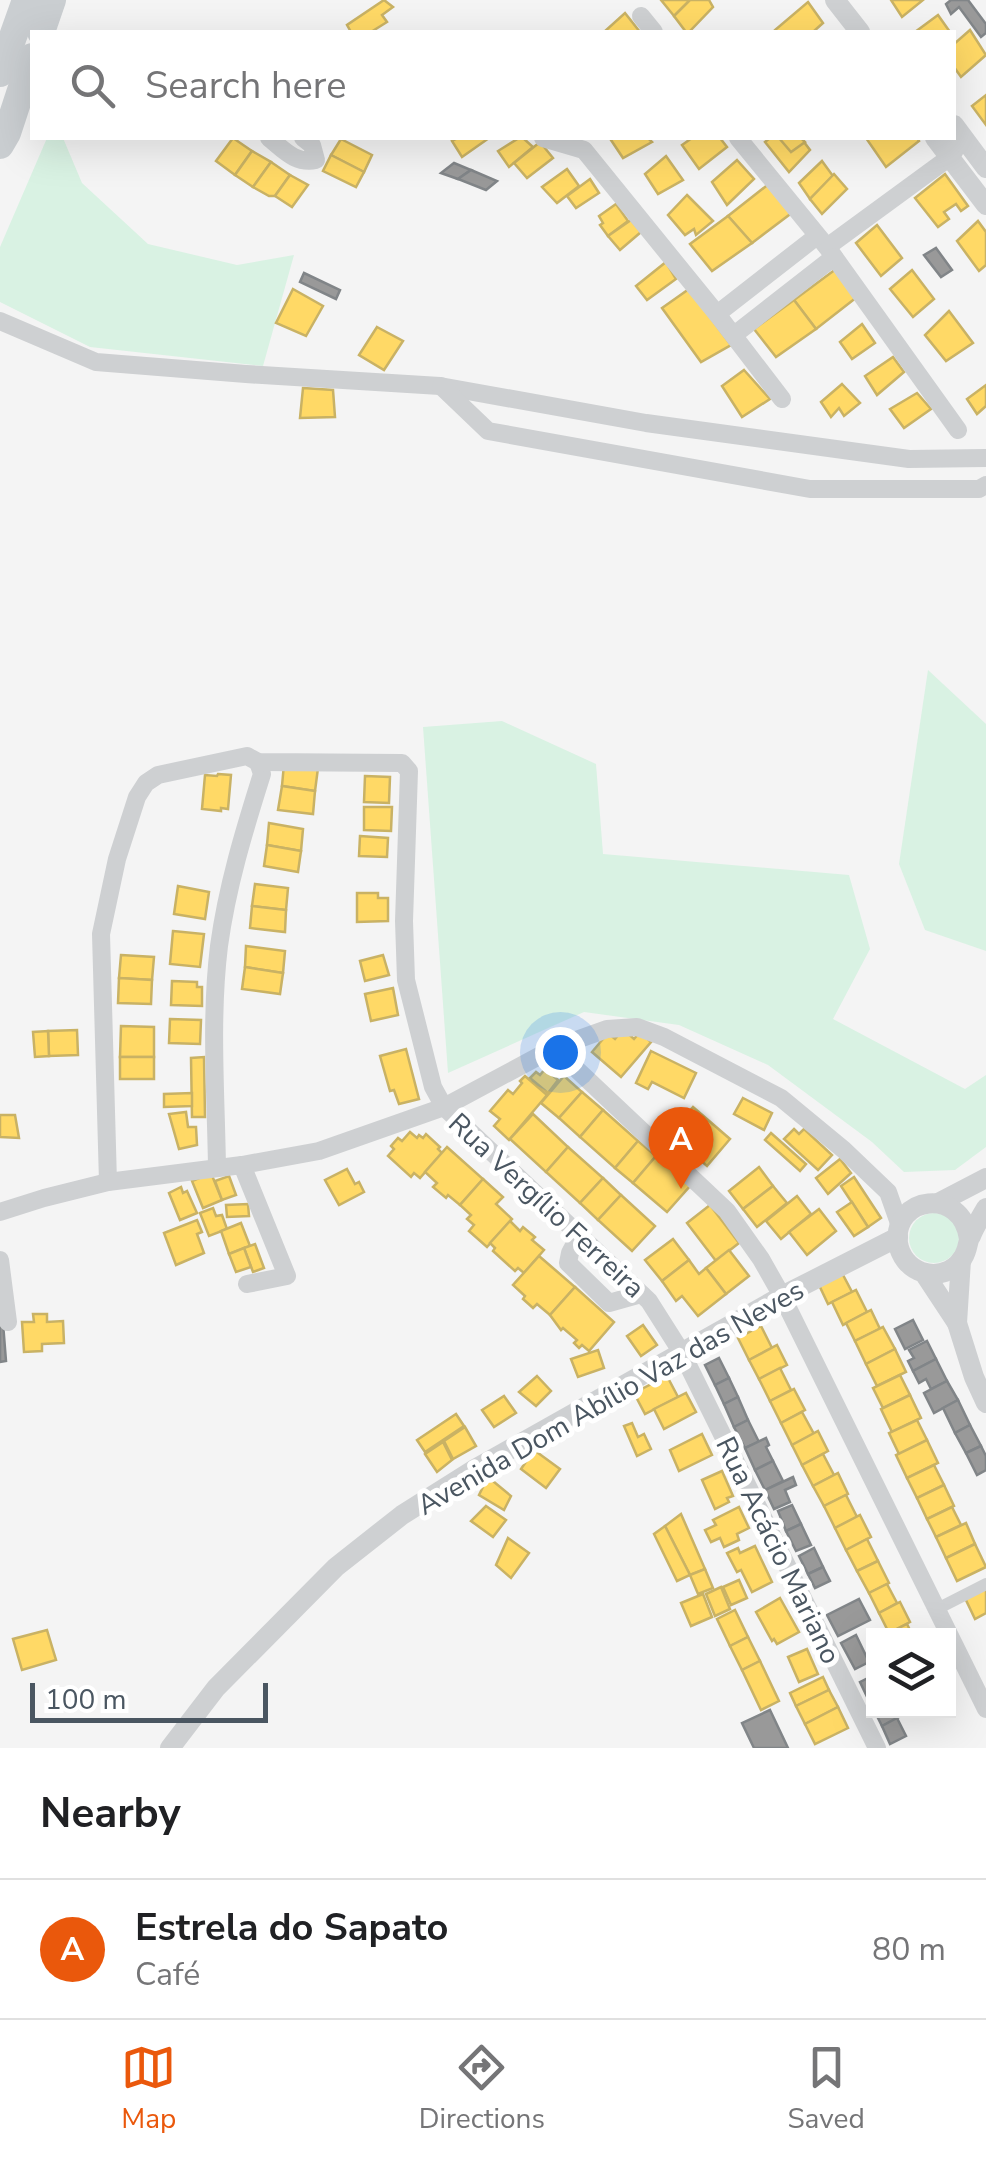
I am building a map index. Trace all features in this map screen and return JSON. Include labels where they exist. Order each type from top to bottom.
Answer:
[{"type":"main road","points":[[0,73],[26,0]]},
{"type":"main road","points":[[42,30],[52,0]]},
{"type":"main road","points":[[0,146],[30,64]]},
{"type":"street","points":[[835,0],[858,30]]},
{"type":"street","points":[[852,0],[875,30]]},
{"type":"street","points":[[640,16],[652,30]]},
{"type":"street","points":[[956,128],[986,168]]},
{"type":"street","points":[[272,140],[303,163],[316,160],[306,140]]},
{"type":"street","points":[[551,140],[584,150],[782,399]]},
{"type":"street","points":[[740,140],[826,247],[958,430]]},
{"type":"street","points":[[734,335],[826,247],[951,147]]},
{"type":"street","points":[[951,147],[972,159],[986,178]]},
{"type":"street","points":[[951,147],[986,204]]},
{"type":"street","points":[[717,314],[826,247]]},
{"type":"street","points":[[0,321],[96,362],[440,386],[646,423],[908,459],[986,458]]},
{"type":"street","points":[[440,386],[488,431],[526,438],[810,489],[986,485]]},
{"type":"street","points":[[108,1182],[101,934],[137,797],[146,783],[158,775],[247,756],[258,762],[402,763],[408,771],[406,980],[434,1087],[444,1108]]},
{"type":"street","points":[[217,1168],[215,1008],[219,946],[235,859],[262,774],[258,762]]},
{"type":"street","points":[[0,1212],[108,1182],[319,1151],[444,1108],[554,1048],[607,1029],[637,1027],[781,1098],[888,1192],[955,1210],[963,1218],[968,1239]]},
{"type":"street","points":[[554,1048],[727,1211],[761,1259],[986,1709]]},
{"type":"street","name":"Rua Vergílio Ferreira","points":[[444,1108],[649,1301],[682,1353]]},
{"type":"street","points":[[242,1165],[288,1276],[247,1284]]},
{"type":"street","points":[[899,1232],[911,1210],[986,1178]]},
{"type":"street","points":[[888,1192],[899,1232],[899,1248],[957,1323],[986,1404]]},
{"type":"street","points":[[957,1323],[962,1260],[968,1239],[986,1208]]},
{"type":"street","name":"Avenida Dom Abílio Vaz das Neves","points":[[170,1748],[216,1688],[336,1567],[402,1515],[475,1469],[782,1296],[865,1255],[899,1232]]},
{"type":"street","points":[[580,1236],[568,1263],[609,1303],[642,1294]]},
{"type":"street","points":[[865,1255],[885,1257],[918,1270],[944,1272],[962,1260]]},
{"type":"street","points":[[0,1260],[8,1322]]},
{"type":"street","name":"Rua Acácio Mariano","points":[[682,1353],[877,1748]]},
{"type":"street","points":[[937,1609],[986,1584]]},
{"type":"green space","points":[[46,140],[64,140],[82,183],[148,244],[237,265],[294,255],[263,366],[90,347],[0,302],[0,247]]},
{"type":"green space","points":[[928,670],[986,724],[986,951],[925,930],[899,864]]},
{"type":"green space","points":[[502,721],[596,764],[603,854],[849,875],[870,949],[833,1019],[965,1089],[986,1075],[986,1147],[955,1170],[904,1172],[872,1142],[768,1065],[679,1025],[584,1012],[448,1073],[423,727]]},
{"type":"green space","points":[[934,1213],[952,1220],[959,1238],[952,1256],[934,1263],[916,1256],[909,1238],[916,1220]]},
{"type":"building: Homes","points":[[384,0],[393,7],[382,15],[387,22],[374,30],[350,30],[347,25]]},
{"type":"building: Homes","points":[[661,0],[690,0],[674,16]]},
{"type":"building: Homes","points":[[690,0],[709,0],[713,7],[691,30],[684,30],[674,16]]},
{"type":"building: Homes","points":[[891,0],[923,0],[902,17]]},
{"type":"building: Homes","points":[[808,2],[823,23],[815,30],[775,30]]},
{"type":"building: Homes","points":[[625,13],[638,30],[606,30]]},
{"type":"building: Homes","points":[[938,15],[949,30],[918,30]]},
{"type":"building: Homes","points":[[970,30],[986,55],[961,77],[956,70],[956,42]]},
{"type":"building: Homes","points":[[986,95],[986,125],[972,106]]},
{"type":"building: Homes","points":[[232,140],[252,151],[235,175],[216,161]]},
{"type":"building: Homes","points":[[343,140],[372,155],[364,172],[331,155]]},
{"type":"building: Homes","points":[[454,140],[486,140],[462,157]]},
{"type":"building: Homes","points":[[516,140],[525,140],[533,147],[509,167],[498,151]]},
{"type":"building: Homes","points":[[611,140],[652,142],[623,158]]},
{"type":"building: Homes","points":[[689,140],[722,140],[727,147],[699,169],[682,145]]},
{"type":"building: Homes","points":[[781,140],[805,142],[791,152]]},
{"type":"building: Homes","points":[[802,140],[810,150],[789,172],[765,142]]},
{"type":"building: Homes","points":[[867,140],[918,140],[919,141],[886,167]]},
{"type":"building: Homes","points":[[540,142],[553,158],[527,178],[514,163]]},
{"type":"building: Homes","points":[[252,151],[271,162],[253,187],[235,175]]},
{"type":"building: Homes","points":[[331,155],[364,172],[356,187],[323,171]]},
{"type":"building: Homes","points":[[666,156],[683,180],[658,194],[645,174]]},
{"type":"building: Homes","points":[[737,160],[754,179],[727,205],[712,182]]},
{"type":"building: Homes","points":[[822,161],[833,176],[810,199],[799,183]]},
{"type":"building: Homes","points":[[271,162],[290,175],[275,196],[253,187]]},
{"type":"building: Homes","points":[[567,169],[579,186],[557,203],[542,187]]},
{"type":"building: Homes","points":[[834,174],[847,189],[822,214],[810,199]]},
{"type":"building: Homes","points":[[945,174],[968,206],[961,211],[956,204],[944,212],[949,219],[938,227],[915,198]]},
{"type":"building: Homes","points":[[290,175],[308,185],[292,207],[275,196]]},
{"type":"building: Homes","points":[[590,179],[599,193],[576,208],[567,196]]},
{"type":"building: Homes","points":[[770,183],[793,212],[752,243],[728,216]]},
{"type":"building: Homes","points":[[687,195],[713,221],[696,235],[694,229],[685,235],[668,215]]},
{"type":"building: Homes","points":[[616,204],[628,221],[608,236],[599,216]]},
{"type":"building: Homes","points":[[728,216],[752,243],[712,271],[690,244]]},
{"type":"building: Homes","points":[[631,220],[641,232],[620,250],[608,236]]},
{"type":"building: Homes","points":[[978,221],[986,232],[986,265],[979,271],[957,241]]},
{"type":"building: Homes","points":[[877,225],[902,258],[881,276],[856,243]]},
{"type":"building: Homes","points":[[666,262],[676,279],[647,300],[636,286]]},
{"type":"building: Homes","points":[[836,269],[857,297],[816,329],[794,300]]},
{"type":"building: Homes","points":[[912,270],[934,299],[913,317],[890,289]]},
{"type":"building: Homes","points":[[293,289],[323,306],[306,336],[276,323]]},
{"type":"building: Homes","points":[[689,289],[731,345],[701,362],[662,308]]},
{"type":"building: Homes","points":[[794,300],[816,329],[776,357],[754,329]]},
{"type":"building: Homes","points":[[949,311],[973,343],[946,361],[925,335]]},
{"type":"building: Homes","points":[[862,324],[875,343],[852,359],[840,342]]},
{"type":"building: Homes","points":[[377,327],[403,341],[384,370],[359,355]]},
{"type":"building: Homes","points":[[893,357],[904,372],[877,395],[865,376]]},
{"type":"building: Homes","points":[[744,370],[770,399],[742,417],[722,386]]},
{"type":"building: Homes","points":[[842,384],[860,403],[844,416],[839,408],[831,417],[821,402]]},
{"type":"building: Homes","points":[[986,385],[986,406],[977,414],[967,399]]},
{"type":"building: Homes","points":[[303,388],[333,390],[335,417],[300,418]]},
{"type":"building: Homes","points":[[917,393],[931,409],[904,428],[890,409]]},
{"type":"building: Homes","points":[[284,764],[318,768],[315,791],[282,786]]},
{"type":"building: Homes","points":[[205,775],[231,775],[228,809],[202,809]]},
{"type":"building: Homes","points":[[365,776],[390,777],[389,803],[364,802]]},
{"type":"building: Homes","points":[[282,786],[315,791],[313,814],[278,810]]},
{"type":"building: Homes","points":[[364,807],[392,807],[391,831],[364,830]]},
{"type":"building: Homes","points":[[269,823],[303,829],[301,851],[267,845]]},
{"type":"building: Homes","points":[[360,836],[388,838],[387,857],[359,856]]},
{"type":"building: Homes","points":[[267,845],[301,851],[298,872],[264,866]]},
{"type":"building: Homes","points":[[255,884],[288,888],[286,910],[252,906]]},
{"type":"building: Homes","points":[[178,886],[209,892],[205,919],[174,914]]},
{"type":"building: Homes","points":[[357,893],[378,893],[378,898],[388,898],[388,921],[357,922]]},
{"type":"building: Homes","points":[[252,906],[286,910],[285,932],[250,928]]},
{"type":"building: Homes","points":[[173,931],[204,934],[200,967],[170,964]]},
{"type":"building: Homes","points":[[246,946],[285,951],[283,973],[245,967]]},
{"type":"building: Homes","points":[[121,955],[154,957],[152,980],[119,978]]},
{"type":"building: Homes","points":[[383,955],[389,975],[365,981],[360,961]]},
{"type":"building: Homes","points":[[245,967],[283,973],[280,994],[242,989]]},
{"type":"building: Homes","points":[[119,978],[152,980],[151,1004],[118,1003]]},
{"type":"building: Homes","points":[[172,981],[197,982],[197,987],[202,987],[202,1006],[171,1005]]},
{"type":"building: Homes","points":[[393,988],[398,1015],[371,1021],[365,994]]},
{"type":"building: Homes","points":[[170,1019],[201,1020],[200,1044],[169,1043]]},
{"type":"building: Homes","points":[[121,1026],[154,1027],[154,1057],[120,1057]]},
{"type":"building: Homes","points":[[623,1029],[634,1039],[640,1032],[651,1042],[621,1077],[592,1052],[608,1033],[615,1039]]},
{"type":"building: Homes","points":[[77,1030],[78,1055],[49,1056],[48,1031]]},
{"type":"building: Homes","points":[[48,1031],[49,1056],[35,1057],[33,1032]]},
{"type":"building: Homes","points":[[406,1049],[419,1099],[399,1104],[394,1090],[390,1091],[380,1056]]},
{"type":"building: Homes","points":[[651,1051],[696,1073],[684,1098],[652,1082],[648,1089],[636,1083]]},
{"type":"building: Homes","points":[[120,1057],[154,1057],[154,1079],[120,1079]]},
{"type":"building: Homes","points":[[204,1057],[205,1117],[192,1117],[191,1058]]},
{"type":"building: Homes","points":[[545,1069],[558,1080],[548,1093],[530,1078]]},
{"type":"building: Homes","points":[[525,1076],[547,1095],[509,1140],[494,1126],[500,1119],[490,1111],[508,1090],[513,1094]]},
{"type":"building: Homes","points":[[564,1076],[582,1092],[559,1118],[541,1103]]},
{"type":"building: Homes","points":[[582,1092],[603,1110],[580,1137],[559,1118]]},
{"type":"building: Homes","points":[[192,1093],[192,1106],[164,1107],[164,1094]]},
{"type":"building: Homes","points":[[743,1098],[772,1113],[764,1130],[734,1114]]},
{"type":"building: Homes","points":[[693,1107],[730,1139],[707,1166],[670,1134]]},
{"type":"building: Homes","points":[[603,1110],[638,1141],[615,1168],[580,1137]]},
{"type":"building: Homes","points":[[186,1112],[188,1127],[196,1127],[197,1145],[179,1149],[169,1114]]},
{"type":"building: Homes","points":[[533,1114],[568,1147],[546,1172],[510,1139]]},
{"type":"building: Homes","points":[[0,1115],[15,1115],[19,1138],[0,1137]]},
{"type":"building: Homes","points":[[794,1129],[799,1134],[804,1129],[832,1155],[818,1170],[784,1139]]},
{"type":"building: Homes","points":[[410,1132],[417,1138],[426,1134],[442,1153],[420,1178],[414,1173],[411,1177],[388,1156],[398,1138],[402,1141]]},
{"type":"building: Homes","points":[[771,1133],[806,1164],[800,1171],[765,1140]]},
{"type":"building: Homes","points":[[638,1141],[656,1156],[633,1183],[615,1168]]},
{"type":"building: Homes","points":[[447,1147],[483,1179],[460,1205],[433,1187],[437,1183],[425,1172]]},
{"type":"building: Homes","points":[[568,1147],[603,1178],[580,1203],[546,1172]]},
{"type":"building: Homes","points":[[656,1156],[690,1186],[667,1212],[633,1183]]},
{"type":"building: Homes","points":[[840,1159],[851,1173],[828,1194],[816,1178]]},
{"type":"building: Homes","points":[[759,1167],[773,1186],[743,1209],[729,1191]]},
{"type":"building: Homes","points":[[347,1169],[364,1192],[339,1205],[325,1180]]},
{"type":"building: Homes","points":[[211,1173],[222,1200],[203,1208],[192,1181]]},
{"type":"building: Homes","points":[[229,1176],[236,1195],[222,1200],[215,1181]]},
{"type":"building: Homes","points":[[854,1177],[881,1218],[868,1227],[841,1186]]},
{"type":"building: Homes","points":[[603,1178],[621,1195],[598,1220],[580,1203]]},
{"type":"building: Homes","points":[[483,1179],[503,1197],[496,1204],[512,1219],[487,1247],[469,1231],[474,1225],[467,1219],[471,1215],[460,1205]]},
{"type":"building: Homes","points":[[773,1186],[787,1203],[757,1227],[743,1209]]},
{"type":"building: Homes","points":[[181,1187],[183,1193],[187,1191],[197,1213],[180,1220],[169,1193]]},
{"type":"building: Homes","points":[[621,1195],[655,1226],[632,1251],[598,1220]]},
{"type":"building: Homes","points":[[797,1196],[811,1214],[781,1239],[766,1221]]},
{"type":"building: Homes","points":[[852,1202],[868,1227],[854,1236],[837,1212]]},
{"type":"building: Homes","points":[[248,1204],[249,1216],[227,1217],[226,1205]]},
{"type":"building: Homes","points":[[710,1205],[739,1243],[716,1261],[687,1223]]},
{"type":"building: Homes","points":[[213,1208],[216,1216],[222,1215],[227,1229],[209,1236],[200,1213]]},
{"type":"building: Homes","points":[[819,1209],[836,1231],[807,1255],[789,1232]]},
{"type":"building: Homes","points":[[197,1220],[204,1253],[176,1265],[164,1233]]},
{"type":"building: Homes","points":[[510,1221],[520,1231],[523,1227],[535,1237],[532,1240],[544,1250],[524,1273],[518,1268],[515,1271],[493,1251],[490,1243]]},
{"type":"building: Homes","points":[[241,1223],[250,1246],[229,1254],[221,1231]]},
{"type":"building: Homes","points":[[673,1239],[689,1260],[662,1281],[645,1260]]},
{"type":"building: Homes","points":[[255,1244],[264,1268],[253,1272],[244,1248]]},
{"type":"building: Homes","points":[[244,1248],[251,1267],[236,1272],[229,1254]]},
{"type":"building: Homes","points":[[729,1250],[749,1276],[726,1294],[706,1268]]},
{"type":"building: Homes","points":[[539,1256],[575,1287],[550,1315],[537,1304],[533,1308],[513,1285]]},
{"type":"building: Homes","points":[[689,1260],[699,1274],[706,1268],[726,1294],[698,1316],[682,1296],[676,1301],[662,1281]]},
{"type":"building: Homes","points":[[842,1273],[852,1292],[828,1304],[819,1285]]},
{"type":"building: Homes","points":[[575,1287],[614,1322],[589,1351],[582,1345],[579,1348],[574,1343],[577,1340],[561,1330],[550,1315]]},
{"type":"building: Homes","points":[[856,1290],[867,1312],[843,1325],[832,1302]]},
{"type":"building: Homes","points":[[871,1310],[880,1329],[855,1341],[846,1323]]},
{"type":"building: Homes","points":[[33,1314],[47,1314],[47,1322],[63,1321],[64,1343],[42,1344],[42,1351],[24,1352],[22,1322],[34,1322]]},
{"type":"building: Homes","points":[[643,1325],[657,1345],[641,1356],[627,1336]]},
{"type":"building: Homes","points":[[761,1326],[772,1348],[749,1360],[738,1338]]},
{"type":"building: Homes","points":[[883,1327],[895,1349],[866,1364],[855,1341]]},
{"type":"building: Homes","points":[[777,1345],[787,1365],[759,1379],[749,1360]]},
{"type":"building: Homes","points":[[895,1349],[906,1372],[877,1386],[866,1364]]},
{"type":"building: Homes","points":[[598,1350],[604,1368],[578,1377],[571,1359]]},
{"type":"building: Homes","points":[[780,1368],[791,1390],[770,1401],[759,1379]]},
{"type":"building: Homes","points":[[900,1375],[910,1395],[883,1408],[873,1388]]},
{"type":"building: Homes","points":[[537,1376],[551,1391],[536,1406],[519,1392]]},
{"type":"building: Homes","points":[[667,1376],[678,1397],[645,1414],[634,1393]]},
{"type":"building: Homes","points":[[794,1389],[805,1410],[781,1423],[770,1401]]},
{"type":"building: Homes","points":[[686,1393],[696,1412],[664,1429],[654,1409]]},
{"type":"building: Homes","points":[[910,1395],[921,1418],[892,1432],[881,1409]]},
{"type":"building: Homes","points":[[504,1396],[516,1413],[494,1427],[482,1410]]},
{"type":"building: Homes","points":[[802,1412],[814,1434],[792,1445],[781,1423]]},
{"type":"building: Homes","points":[[456,1414],[464,1426],[425,1452],[417,1440]]},
{"type":"building: Homes","points":[[917,1420],[927,1440],[899,1454],[889,1433]]},
{"type":"building: Homes","points":[[632,1423],[638,1437],[644,1434],[651,1449],[637,1456],[624,1426]]},
{"type":"building: Homes","points":[[465,1427],[476,1446],[453,1459],[444,1441]]},
{"type":"building: Homes","points":[[818,1431],[828,1451],[802,1465],[792,1445]]},
{"type":"building: Homes","points":[[702,1434],[712,1455],[679,1471],[670,1450]]},
{"type":"building: Homes","points":[[927,1440],[938,1463],[907,1478],[896,1455]]},
{"type":"building: Homes","points":[[443,1442],[452,1460],[437,1472],[425,1454]]},
{"type":"building: Homes","points":[[534,1450],[560,1469],[546,1488],[521,1469]]},
{"type":"building: Homes","points":[[823,1454],[834,1475],[813,1486],[802,1465]]},
{"type":"building: Homes","points":[[934,1465],[944,1485],[917,1498],[907,1478]]},
{"type":"building: Homes","points":[[722,1471],[733,1496],[715,1509],[702,1480]]},
{"type":"building: Homes","points":[[838,1473],[848,1494],[824,1506],[813,1486]]},
{"type":"building: Homes","points":[[488,1477],[511,1496],[504,1510],[479,1495]]},
{"type":"building: Homes","points":[[944,1485],[954,1506],[927,1519],[917,1498]]},
{"type":"building: Homes","points":[[846,1495],[857,1517],[835,1528],[824,1506]]},
{"type":"building: Homes","points":[[486,1506],[506,1520],[493,1537],[471,1521]]},
{"type":"building: Homes","points":[[739,1507],[749,1528],[737,1534],[739,1540],[724,1547],[720,1538],[711,1542],[705,1530],[716,1525],[713,1520]]},
{"type":"building: Homes","points":[[952,1507],[961,1525],[936,1537],[927,1519]]},
{"type":"building: Homes","points":[[681,1514],[705,1569],[690,1575],[665,1526]]},
{"type":"building: Homes","points":[[860,1515],[871,1537],[846,1550],[835,1528]]},
{"type":"building: Homes","points":[[966,1523],[975,1544],[946,1558],[936,1537]]},
{"type":"building: Homes","points":[[665,1526],[690,1575],[677,1581],[654,1534]]},
{"type":"building: Homes","points":[[508,1538],[529,1553],[511,1578],[496,1565]]},
{"type":"building: Homes","points":[[867,1539],[878,1561],[857,1571],[846,1550]]},
{"type":"building: Homes","points":[[975,1544],[986,1567],[957,1581],[946,1558]]},
{"type":"building: Homes","points":[[755,1546],[772,1582],[752,1592],[727,1553],[738,1548],[740,1553]]},
{"type":"building: Homes","points":[[878,1561],[889,1583],[869,1593],[857,1571]]},
{"type":"building: Homes","points":[[705,1569],[713,1588],[698,1594],[690,1575]]},
{"type":"building: Homes","points":[[739,1580],[747,1598],[731,1605],[723,1587]]},
{"type":"building: Homes","points":[[887,1584],[897,1603],[879,1613],[869,1593]]},
{"type":"building: Homes","points":[[721,1587],[730,1609],[715,1616],[706,1594]]},
{"type":"building: Homes","points":[[986,1588],[986,1613],[975,1619],[965,1598]]},
{"type":"building: Homes","points":[[703,1594],[712,1617],[691,1626],[681,1603]]},
{"type":"building: Homes","points":[[780,1598],[799,1632],[777,1644],[756,1612]]},
{"type":"building: Homes","points":[[900,1602],[910,1622],[886,1628],[879,1613]]},
{"type":"building: Homes","points":[[735,1610],[748,1637],[730,1646],[717,1619]]},
{"type":"building: Homes","points":[[47,1630],[56,1660],[22,1670],[13,1639]]},
{"type":"building: Homes","points":[[748,1637],[760,1661],[742,1670],[730,1646]]},
{"type":"building: Homes","points":[[807,1649],[818,1674],[799,1682],[788,1657]]},
{"type":"building: Homes","points":[[760,1661],[779,1701],[761,1710],[742,1670]]},
{"type":"building: Homes","points":[[823,1677],[829,1690],[796,1706],[790,1693]]},
{"type":"building: Homes","points":[[829,1690],[838,1707],[805,1724],[796,1706]]},
{"type":"building: Homes","points":[[838,1707],[848,1728],[815,1744],[805,1724]]},
{"type":"building: Industry","points":[[951,0],[968,0],[986,24],[986,33],[981,37],[959,7],[951,14],[946,4]]},
{"type":"building: Industry","points":[[454,163],[471,170],[458,179],[441,173]]},
{"type":"building: Industry","points":[[471,170],[497,181],[486,190],[458,179]]},
{"type":"building: Industry","points":[[936,248],[952,270],[941,277],[924,255]]},
{"type":"building: Industry","points":[[304,273],[340,290],[336,299],[300,282]]},
{"type":"building: Industry","points":[[913,1320],[923,1340],[905,1349],[895,1329]]},
{"type":"building: Industry","points":[[0,1323],[6,1361],[0,1362]]},
{"type":"building: Industry","points":[[927,1341],[936,1359],[913,1371],[908,1361],[914,1358],[909,1350]]},
{"type":"building: Industry","points":[[719,1358],[729,1378],[715,1385],[705,1365]]},
{"type":"building: Industry","points":[[936,1359],[947,1381],[931,1389],[926,1379],[919,1383],[913,1371]]},
{"type":"building: Industry","points":[[729,1378],[738,1397],[724,1404],[715,1385]]},
{"type":"building: Industry","points":[[947,1381],[958,1400],[934,1413],[924,1393]]},
{"type":"building: Industry","points":[[738,1397],[748,1420],[734,1427],[724,1404]]},
{"type":"building: Industry","points":[[958,1400],[970,1425],[955,1433],[943,1408]]},
{"type":"building: Industry","points":[[748,1420],[759,1442],[745,1448],[734,1427]]},
{"type":"building: Industry","points":[[970,1425],[981,1446],[966,1453],[955,1433]]},
{"type":"building: Industry","points":[[766,1438],[773,1461],[755,1470],[745,1448]]},
{"type":"building: Industry","points":[[981,1446],[986,1470],[977,1475],[966,1453]]},
{"type":"building: Industry","points":[[773,1461],[783,1481],[765,1490],[755,1470]]},
{"type":"building: Industry","points":[[793,1477],[796,1485],[785,1490],[790,1502],[774,1509],[765,1490]]},
{"type":"building: Industry","points":[[792,1505],[801,1524],[786,1531],[778,1511]]},
{"type":"building: Industry","points":[[801,1524],[811,1545],[796,1551],[786,1531]]},
{"type":"building: Industry","points":[[814,1548],[823,1567],[808,1574],[799,1556]]},
{"type":"building: Industry","points":[[823,1567],[830,1581],[815,1588],[808,1574]]},
{"type":"building: Industry","points":[[859,1599],[870,1620],[838,1636],[827,1615]]},
{"type":"building: Industry","points":[[856,1635],[866,1664],[855,1669],[841,1643]]},
{"type":"building: Industry","points":[[770,1710],[788,1748],[754,1748],[742,1723]]},
{"type":"building: Industry","points":[[878,1718],[897,1718],[882,1726]]},
{"type":"building: Industry","points":[[897,1718],[906,1736],[890,1744],[882,1726]]},
{"type":"place","name":"Estrela do Sapato","points":[[681,1189]]}]
